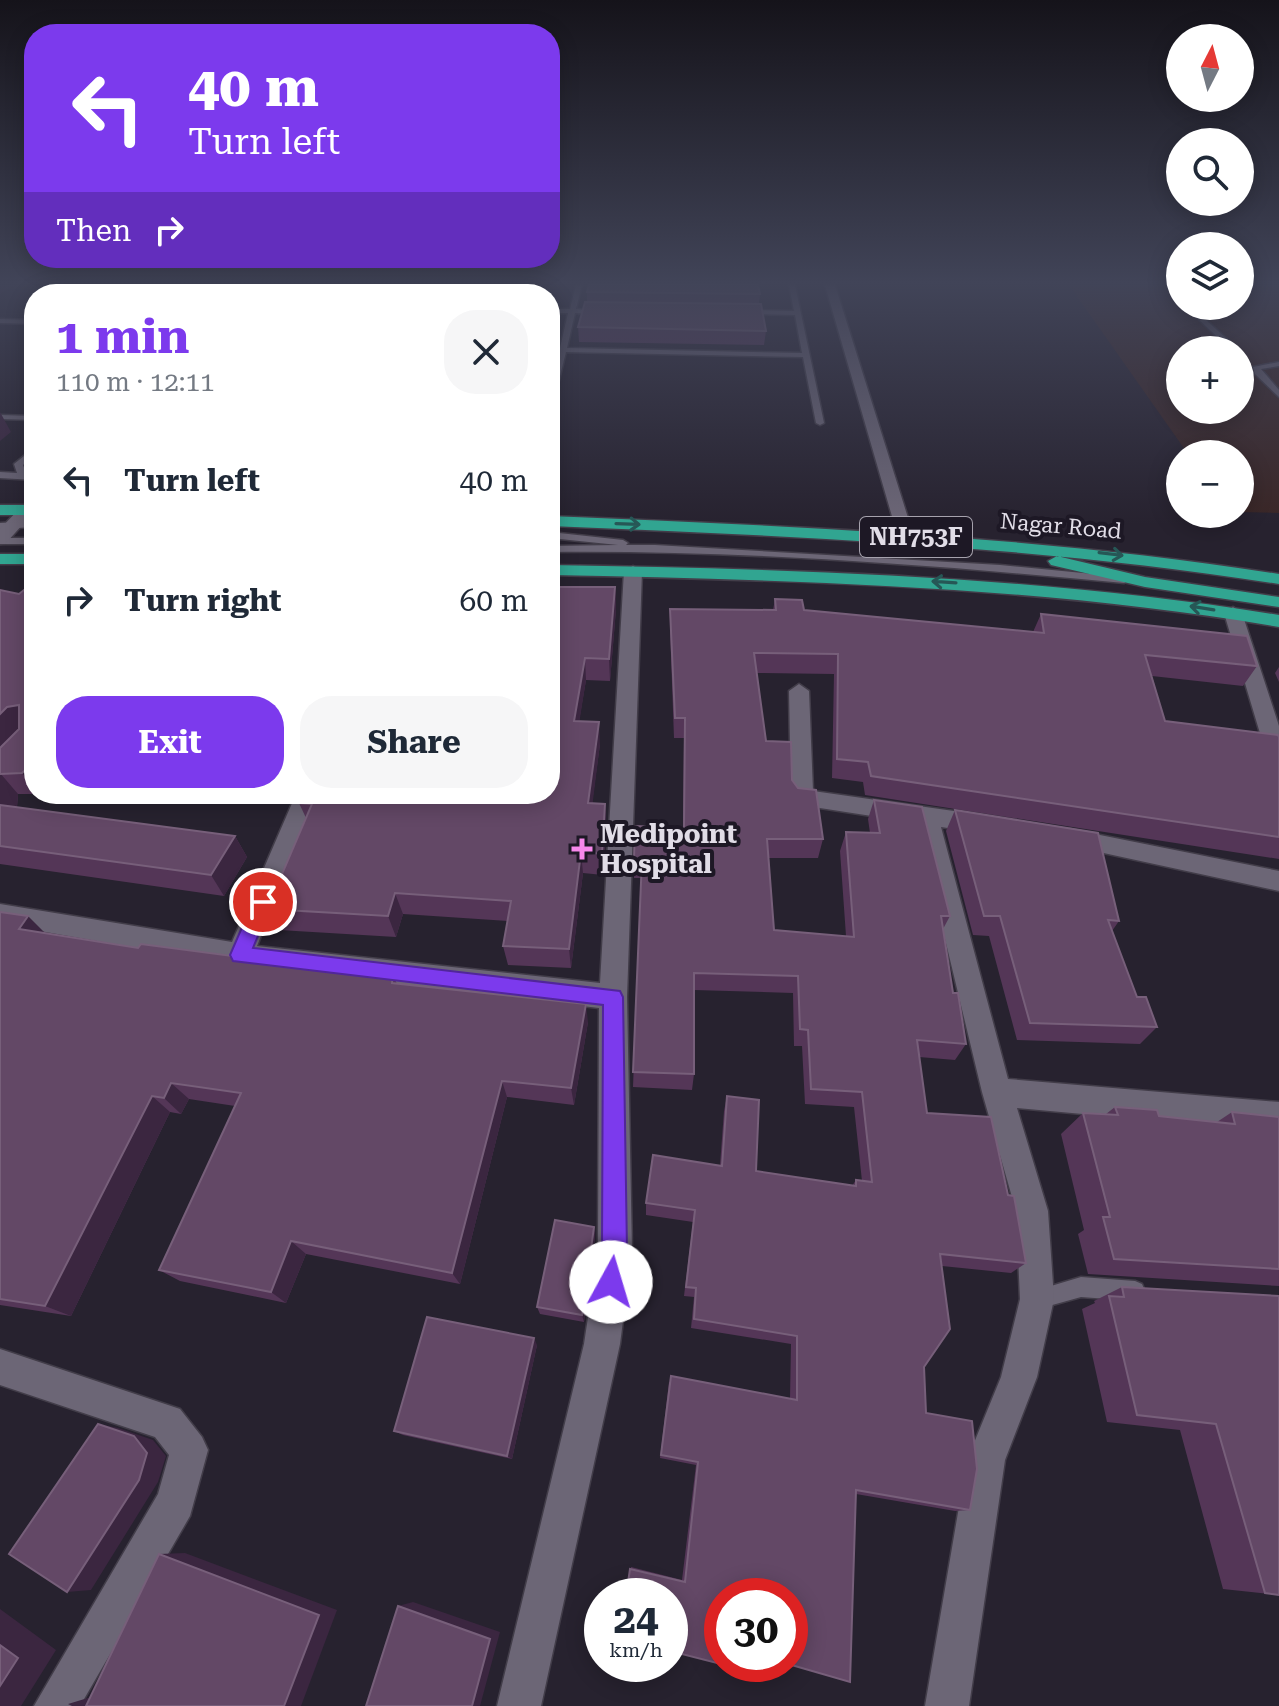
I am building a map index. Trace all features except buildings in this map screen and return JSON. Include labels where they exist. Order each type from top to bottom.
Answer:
[{"type":"highway","points":[[0,510],[24,511]]},
{"type":"highway","name":"Nagar Road","points":[[560,521],[906,537],[1102,553],[1279,579]]},
{"type":"highway","points":[[1005,545],[1145,582],[1279,602]]},
{"type":"highway","points":[[0,559],[24,559]]},
{"type":"highway","name":"NH753F","points":[[560,570],[918,580],[1121,595],[1279,621]]},
{"type":"street","points":[[854,365],[906,537]]},
{"type":"street","points":[[0,540],[7,525]]},
{"type":"street","points":[[519,1706],[602,1344],[615,1251],[613,997],[633,571]]},
{"type":"street","points":[[1233,613],[1279,760]]},
{"type":"street","points":[[799,691],[802,798],[998,827]]},
{"type":"street","points":[[240,955],[303,804]]},
{"type":"street","points":[[927,816],[997,1092],[1032,1211],[1037,1299],[1019,1377],[986,1460],[947,1706]]},
{"type":"street","points":[[1041,833],[1279,881]]},
{"type":"street","points":[[0,914],[240,955],[613,997]]},
{"type":"street","points":[[997,1092],[1279,1117]]},
{"type":"street","points":[[0,1367],[167,1422],[189,1450],[176,1502],[56,1706]]},
{"type":"lane","points":[[808,365],[820,423]]},
{"type":"lane","points":[[1258,372],[1257,367],[1262,365]]},
{"type":"lane","points":[[1254,368],[1279,395]]},
{"type":"lane","points":[[0,417],[24,418]]},
{"type":"lane","points":[[0,475],[24,476]]},
{"type":"lane","points":[[560,536],[655,548]]},
{"type":"lane","points":[[0,540],[24,541]]},
{"type":"lane","points":[[560,549],[655,548],[1000,568],[1145,582]]},
{"type":"lane","points":[[1037,1299],[1081,1287],[1157,1292]]},
{"type":"shaded area","points":[[1125,365],[1166,365],[1166,423]]},
{"type":"shaded area","points":[[1254,365],[1279,365],[1279,513],[1254,512],[1254,440],[1178,440],[1167,424],[1254,424]]},
{"type":"place","name":"Medipoint Hospital","points":[[582,849]]},
{"type":"route","points":[[263,902],[240,955],[613,997],[615,1251],[611,1282]]}]
